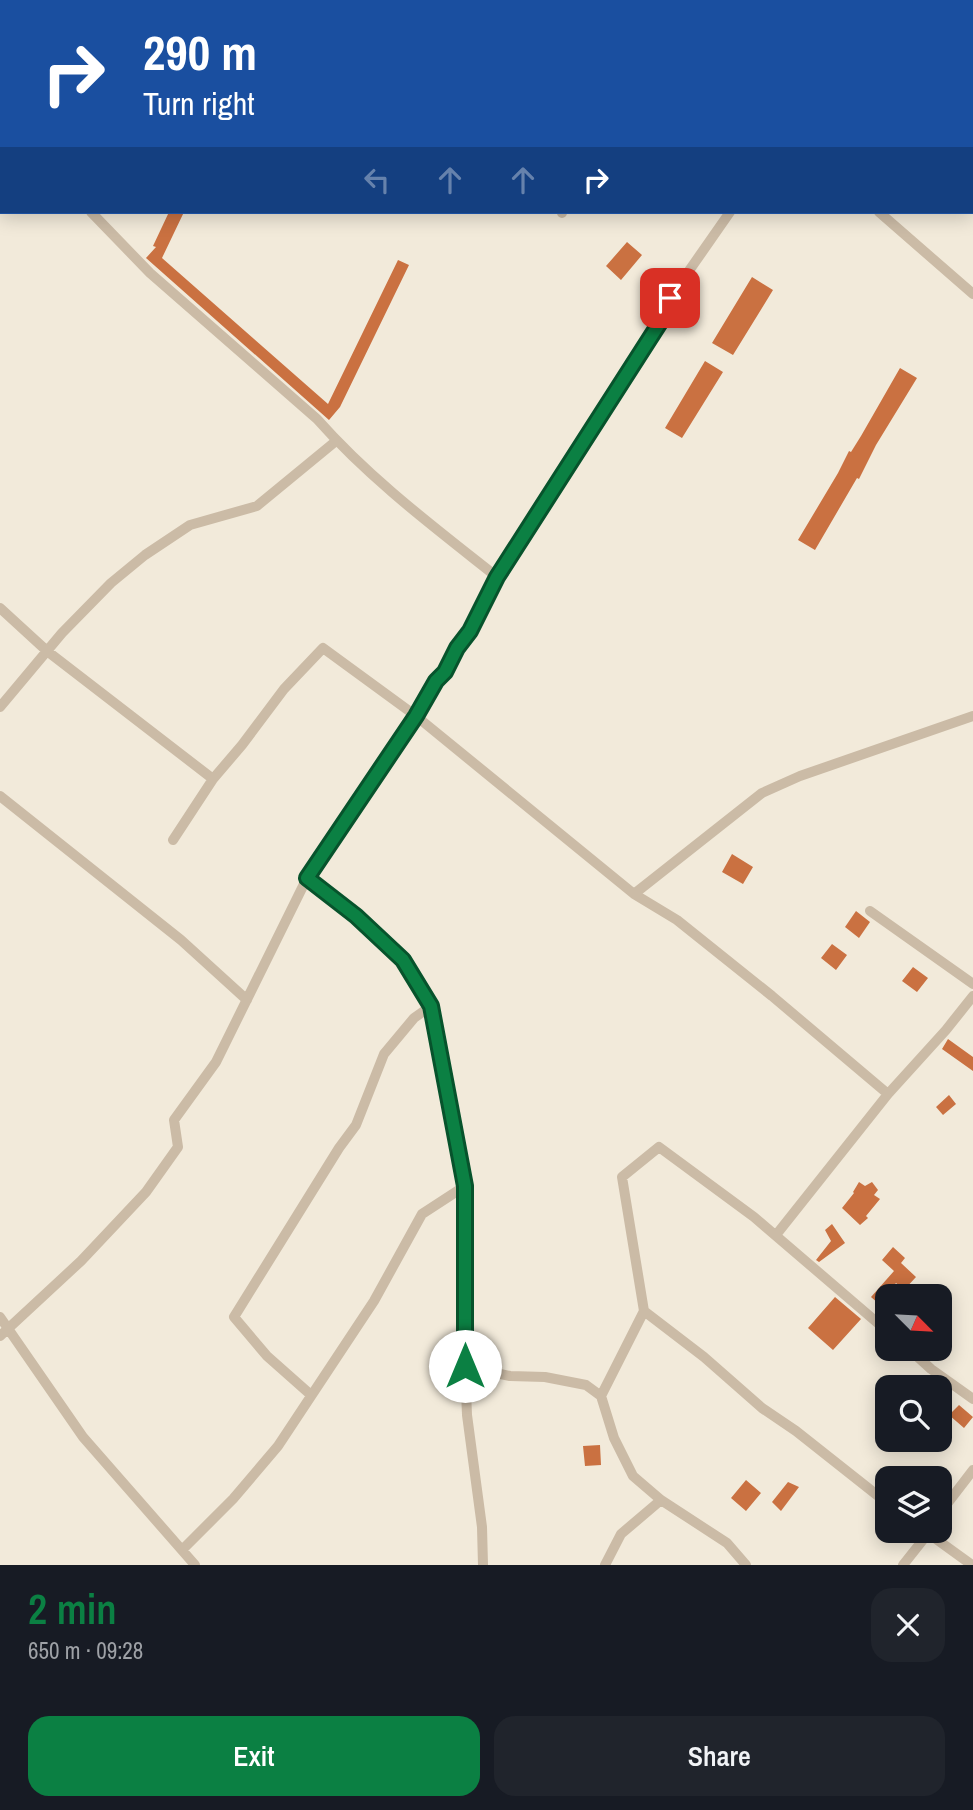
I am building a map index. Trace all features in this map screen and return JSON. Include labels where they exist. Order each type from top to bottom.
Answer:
[{"type":"street","points":[[93,214],[150,273],[317,419],[383,486],[497,577]]},
{"type":"street","points":[[4,1332],[81,1261],[146,1192],[178,1147],[174,1120],[216,1062],[307,878],[416,716],[436,681],[445,672],[457,648],[470,631],[497,577],[668,310],[670,298],[729,214]]},
{"type":"street","points":[[881,214],[973,294]]},
{"type":"street","points":[[0,707],[47,651],[111,583],[145,555],[190,525],[257,506],[336,441]]},
{"type":"street","points":[[0,608],[47,651],[213,779]]},
{"type":"street","points":[[173,840],[213,779],[284,689],[323,648],[416,716],[634,894],[677,920],[888,1094]]},
{"type":"street","points":[[634,894],[762,793],[800,776],[973,716]]},
{"type":"street","points":[[0,796],[181,940],[247,1000]]},
{"type":"street","points":[[307,878],[356,916],[403,960],[431,1006],[465,1186],[467,1415],[482,1527],[483,1565]]},
{"type":"street","points":[[870,911],[973,985]]},
{"type":"street","points":[[776,1235],[888,1094],[973,996]]},
{"type":"street","points":[[311,1395],[267,1356],[234,1317],[356,1125],[383,1054],[414,1018],[431,1006]]},
{"type":"street","points":[[601,1396],[644,1311],[622,1177],[659,1147],[776,1235],[875,1321]]},
{"type":"street","points":[[182,1550],[233,1499],[278,1446],[374,1301],[422,1214],[465,1186]]},
{"type":"street","points":[[644,1311],[704,1357],[762,1408],[796,1431],[875,1494]]},
{"type":"street","points":[[0,1317],[4,1332],[83,1437],[195,1565]]},
{"type":"street","points":[[923,1362],[973,1399]]},
{"type":"street","points":[[465,1366],[510,1376],[545,1377],[586,1385],[601,1396],[614,1438],[633,1476],[661,1500],[727,1543],[746,1565]]},
{"type":"street","points":[[952,1497],[973,1470]]},
{"type":"street","points":[[605,1565],[621,1534],[661,1500]]},
{"type":"street","points":[[902,1565],[919,1543]]},
{"type":"street","points":[[943,1543],[972,1565]]},
{"type":"building","points":[[168,214],[183,214],[162,258],[328,404],[398,260],[409,265],[340,407],[329,420],[146,258],[156,247],[153,246]]},
{"type":"building","points":[[627,242],[642,255],[621,280],[606,266]]},
{"type":"building","points":[[752,277],[773,290],[733,355],[712,343]]},
{"type":"building","points":[[705,361],[723,372],[682,438],[665,428]]},
{"type":"building","points":[[900,368],[917,378],[815,550],[798,540]]},
{"type":"building","points":[[732,854],[753,867],[743,884],[722,872]]},
{"type":"building","points":[[856,911],[870,922],[859,938],[845,927]]},
{"type":"building","points":[[832,944],[847,955],[836,970],[821,958]]},
{"type":"building","points":[[913,967],[928,978],[917,992],[902,981]]},
{"type":"building","points":[[948,1039],[973,1057],[973,1071],[942,1049]]},
{"type":"building","points":[[949,1095],[956,1104],[943,1115],[936,1107]]},
{"type":"building","points":[[859,1182],[865,1186],[872,1182],[878,1190],[874,1195],[880,1199],[860,1225],[842,1208]]},
{"type":"building","points":[[832,1224],[845,1243],[819,1262],[816,1260],[831,1241],[825,1230]]},
{"type":"building","points":[[893,1247],[905,1258],[901,1263],[916,1277],[910,1284],[882,1284],[894,1271],[882,1260]]},
{"type":"building","points":[[835,1297],[861,1319],[833,1350],[808,1328]]},
{"type":"building","points":[[959,1405],[973,1417],[964,1428],[952,1418],[952,1412]]},
{"type":"building","points":[[600,1445],[601,1465],[585,1466],[583,1446]]},
{"type":"building","points":[[746,1480],[761,1493],[746,1511],[731,1498]]},
{"type":"building","points":[[788,1482],[799,1487],[781,1511],[772,1502]]},
{"type":"route","points":[[465,1366],[465,1186],[431,1006],[403,960],[356,916],[307,878],[416,716],[436,681],[445,672],[457,648],[470,631],[497,577],[668,310],[670,298]]}]
